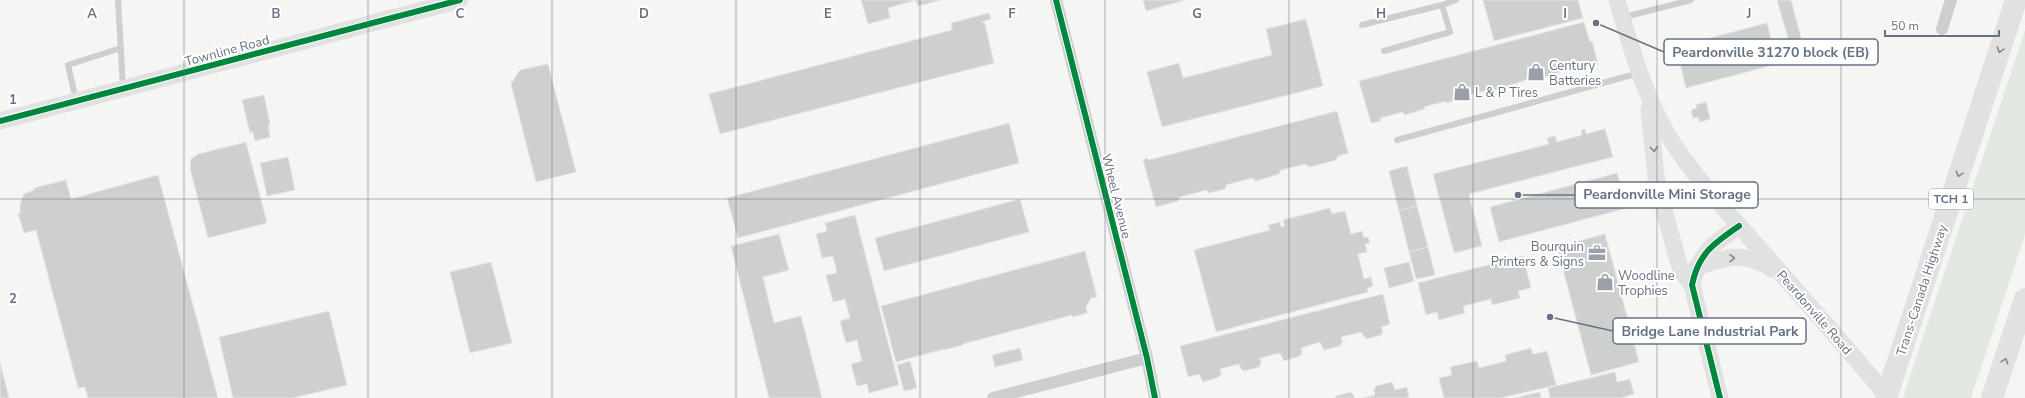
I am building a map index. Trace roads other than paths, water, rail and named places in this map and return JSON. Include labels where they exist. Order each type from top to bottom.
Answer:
[{"type":"highway","name":"Trans-Canada Highway","points":[[1886,398],[2016,0]]},
{"type":"highway","points":[[1992,398],[2025,299]]},
{"type":"main road","name":"Townline Road","points":[[0,121],[460,0]]},
{"type":"main road","name":"Peardonville Road","points":[[1618,0],[1639,73],[1648,96],[1664,129],[1680,154],[1740,226],[1889,398]]},
{"type":"main road","points":[[1648,96],[1656,176],[1681,271],[1692,285]]},
{"type":"main road","points":[[1720,398],[1692,285],[1695,268],[1704,254],[1725,236],[1740,226]]},
{"type":"main road","points":[[1695,268],[1721,258],[1750,258],[1765,264],[1785,277]]},
{"type":"street","name":"Wheel Avenue","points":[[1056,0],[1147,358],[1155,398]]},
{"type":"street","points":[[1942,29],[1951,0]]},
{"type":"street","points":[[993,398],[1147,358]]},
{"type":"lane","points":[[118,0],[123,89]]},
{"type":"lane","points":[[1362,25],[1442,5],[1456,0]]},
{"type":"lane","points":[[1622,18],[1690,0]]},
{"type":"lane","points":[[1384,51],[1450,32],[1442,5]]},
{"type":"lane","points":[[77,101],[68,65],[121,48]]},
{"type":"lane","points":[[1397,140],[1639,73]]},
{"type":"place","name":"Peardonville 31270 block (EB)","points":[[1596,23]]},
{"type":"place","name":"Century Batteries","points":[[1536,72]]},
{"type":"place","name":"L & P Tires","points":[[1462,92]]},
{"type":"place","name":"Peardonville Mini Storage","points":[[1518,195]]},
{"type":"place","name":"Bourquin Printers & Signs","points":[[1597,253]]},
{"type":"place","name":"Woodline Trophies","points":[[1605,282]]},
{"type":"place","name":"Bridge Lane Industrial Park","points":[[1550,317]]}]
